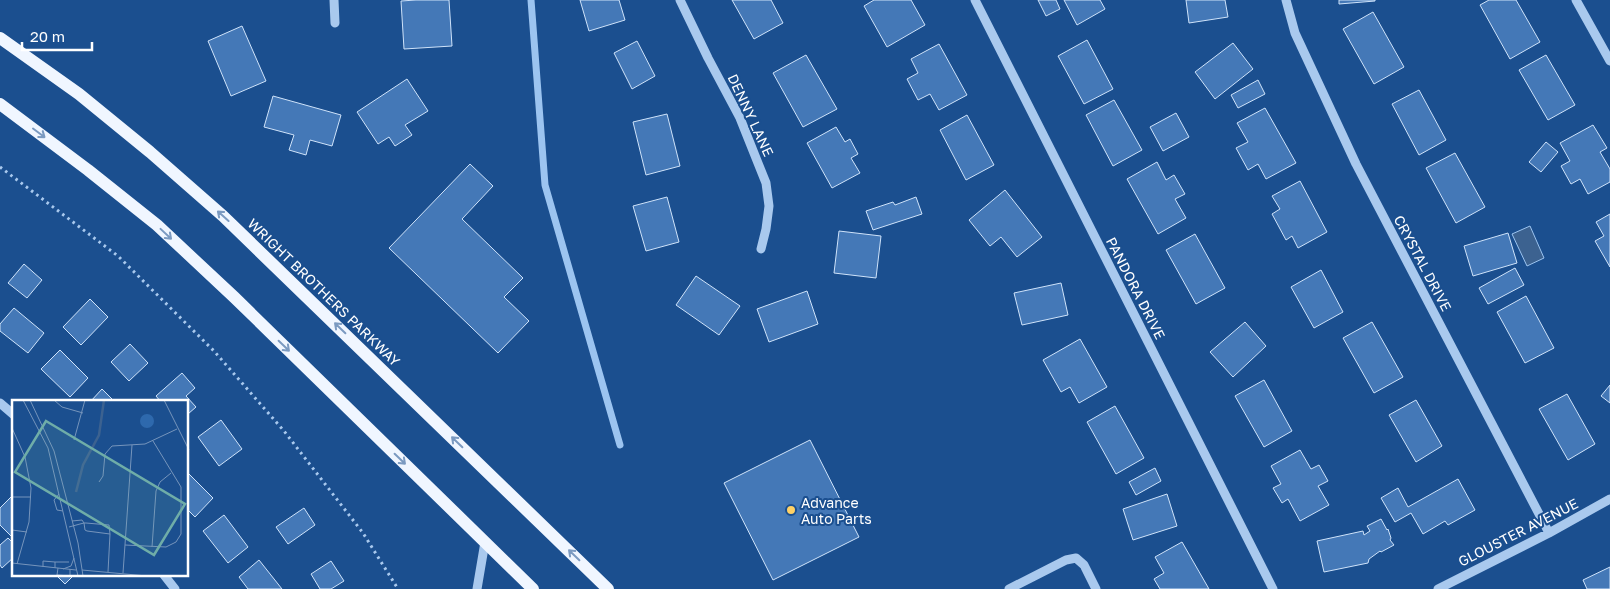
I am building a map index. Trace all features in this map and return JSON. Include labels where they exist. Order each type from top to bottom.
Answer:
[{"type":"main road","name":"WRIGHT BROTHERS PARKWAY","points":[[0,38],[79,94],[150,152],[223,216],[608,589]]},
{"type":"main road","points":[[0,104],[157,225],[234,297],[533,589]]},
{"type":"street","points":[[334,0],[335,23]]},
{"type":"street","name":"DENNY LANE","points":[[680,0],[740,118],[766,182],[769,206],[766,230],[761,248]]},
{"type":"street","name":"PANDORA DRIVE","points":[[975,0],[1274,589]]},
{"type":"street","name":"CRYSTAL DRIVE","points":[[1286,0],[1295,33],[1356,164],[1549,533]]},
{"type":"street","points":[[1576,0],[1610,61]]},
{"type":"street","points":[[0,403],[12,413]]},
{"type":"street","name":"GLOUSTER AVENUE","points":[[1438,589],[1549,533],[1610,499]]},
{"type":"street","points":[[477,589],[485,542]]},
{"type":"street","points":[[1009,589],[1066,560],[1076,558],[1084,566],[1096,589]]},
{"type":"street","points":[[165,576],[175,589]]},
{"type":"path","points":[[0,167],[118,256],[214,351],[284,431],[363,533],[398,589]]},
{"type":"water","points":[[1530,226],[1544,258],[1527,266],[1512,234]]},
{"type":"building","points":[[449,0],[452,46],[404,49],[401,1]]},
{"type":"building","points":[[580,0],[619,0],[625,20],[589,31]]},
{"type":"building","points":[[732,0],[771,0],[783,23],[754,39]]},
{"type":"building","points":[[874,0],[911,0],[925,25],[887,47],[864,6]]},
{"type":"building","points":[[1038,0],[1056,0],[1060,9],[1046,16]]},
{"type":"building","points":[[1064,0],[1100,0],[1105,9],[1077,25]]},
{"type":"building","points":[[1186,0],[1225,0],[1228,17],[1189,23]]},
{"type":"building","points":[[1339,0],[1375,0],[1375,1],[1339,4]]},
{"type":"building","points":[[1489,0],[1516,0],[1540,42],[1510,59],[1480,5]]},
{"type":"building","points":[[1373,12],[1404,67],[1374,84],[1343,29]]},
{"type":"building","points":[[242,26],[266,81],[231,96],[208,41]]},
{"type":"building","points":[[1087,40],[1113,89],[1084,104],[1058,56]]},
{"type":"building","points":[[637,41],[655,76],[632,89],[614,53]]},
{"type":"building","points":[[1233,43],[1253,69],[1215,99],[1195,72]]},
{"type":"building","points":[[939,44],[967,95],[939,110],[930,94],[918,100],[907,79],[918,73],[911,59]]},
{"type":"building","points":[[806,55],[837,109],[803,127],[773,73]]},
{"type":"building","points":[[1546,55],[1575,105],[1548,120],[1519,70]]},
{"type":"building","points":[[407,79],[428,111],[405,125],[412,135],[395,146],[389,137],[378,144],[357,112]]},
{"type":"building","points":[[1258,80],[1265,94],[1238,108],[1231,95]]},
{"type":"building","points":[[1419,90],[1446,140],[1419,155],[1392,104]]},
{"type":"building","points":[[273,96],[341,115],[332,146],[310,140],[306,155],[289,150],[294,135],[264,127]]},
{"type":"building","points":[[1114,100],[1142,150],[1113,166],[1086,115]]},
{"type":"building","points":[[1265,108],[1296,163],[1266,179],[1258,164],[1248,170],[1236,148],[1248,142],[1237,123]]},
{"type":"building","points":[[1176,113],[1189,137],[1163,151],[1150,127]]},
{"type":"building","points":[[667,114],[680,166],[646,175],[633,122]]},
{"type":"building","points":[[967,115],[994,165],[966,180],[940,130]]},
{"type":"building","points":[[1593,125],[1607,148],[1600,152],[1610,169],[1610,182],[1588,194],[1580,179],[1571,184],[1561,166],[1570,161],[1560,143]]},
{"type":"building","points":[[836,127],[845,142],[850,139],[858,154],[851,158],[860,173],[832,188],[807,143]]},
{"type":"building","points":[[1546,142],[1558,152],[1541,172],[1529,162]]},
{"type":"building","points":[[1455,153],[1485,207],[1456,223],[1426,168]]},
{"type":"building","points":[[1157,162],[1166,180],[1174,175],[1185,194],[1175,199],[1186,218],[1158,234],[1127,179]]},
{"type":"building","points":[[470,164],[493,186],[462,219],[523,278],[504,297],[529,321],[498,353],[389,248]]},
{"type":"building","points":[[1300,181],[1327,232],[1298,248],[1292,236],[1286,240],[1272,214],[1280,209],[1272,196]]},
{"type":"building","points":[[1005,190],[1042,237],[1017,257],[1001,237],[990,246],[969,220]]},
{"type":"building","points":[[667,197],[679,242],[646,251],[633,206]]},
{"type":"building","points":[[916,197],[922,214],[873,230],[866,211],[893,202],[895,205]]},
{"type":"building","points":[[1610,214],[1610,267],[1595,241],[1604,236],[1596,222]]},
{"type":"building","points":[[839,231],[881,236],[876,278],[834,273]]},
{"type":"building","points":[[1508,233],[1517,263],[1473,276],[1464,246]]},
{"type":"building","points":[[1195,234],[1225,288],[1196,304],[1166,250]]},
{"type":"building","points":[[24,264],[42,280],[27,298],[8,283]]},
{"type":"building","points":[[1515,268],[1524,285],[1488,304],[1479,288]]},
{"type":"building","points":[[1321,270],[1343,312],[1314,328],[1291,287]]},
{"type":"building","points":[[696,276],[740,306],[719,335],[676,305]]},
{"type":"building","points":[[1061,283],[1068,315],[1022,325],[1014,293]]},
{"type":"building","points":[[807,291],[818,324],[769,342],[757,309]]},
{"type":"building","points":[[1526,296],[1554,348],[1525,363],[1497,312]]},
{"type":"building","points":[[90,299],[108,317],[81,345],[63,327]]},
{"type":"building","points":[[14,308],[44,333],[28,353],[0,331],[0,324]]},
{"type":"building","points":[[1245,322],[1266,346],[1233,377],[1210,352]]},
{"type":"building","points":[[1372,322],[1403,377],[1374,393],[1343,338]]},
{"type":"building","points":[[1080,339],[1107,387],[1079,403],[1070,387],[1061,392],[1043,360]]},
{"type":"building","points":[[130,344],[148,363],[129,381],[111,362]]},
{"type":"building","points":[[60,350],[88,378],[70,397],[41,369]]},
{"type":"building","points":[[182,373],[195,388],[186,396],[196,407],[189,413],[189,400],[159,400],[156,396]]},
{"type":"building","points":[[1264,380],[1292,431],[1264,447],[1235,396]]},
{"type":"building","points":[[1610,385],[1610,403],[1601,396]]},
{"type":"building","points":[[102,389],[113,400],[92,400]]},
{"type":"building","points":[[1567,394],[1595,444],[1568,460],[1539,409]]},
{"type":"building","points":[[1416,400],[1442,446],[1416,462],[1389,415]]},
{"type":"building","points":[[1115,406],[1144,458],[1116,474],[1087,422]]},
{"type":"building","points":[[221,420],[242,449],[219,466],[198,437]]},
{"type":"building","name":"Advance Auto Parts","points":[[810,440],[859,537],[773,580],[724,483]]},
{"type":"building","points":[[1300,450],[1311,469],[1319,465],[1328,481],[1318,486],[1329,505],[1300,521],[1288,499],[1282,503],[1273,488],[1281,484],[1271,466]]},
{"type":"building","points":[[1155,468],[1161,481],[1136,495],[1129,482]]},
{"type":"building","points":[[189,474],[213,498],[195,517],[189,511]]},
{"type":"building","points":[[1458,479],[1475,510],[1448,525],[1445,521],[1423,534],[1411,513],[1395,522],[1381,498],[1398,488],[1408,507]]},
{"type":"building","points":[[1167,494],[1177,526],[1133,540],[1123,509]]},
{"type":"building","points":[[12,496],[12,537],[0,525],[0,508]]},
{"type":"building","points":[[304,508],[315,525],[288,544],[276,527]]},
{"type":"building","points":[[224,515],[248,547],[228,563],[203,531]]},
{"type":"building","points":[[1381,519],[1388,529],[1390,540],[1394,545],[1380,551],[1369,559],[1368,563],[1324,572],[1317,541],[1363,531],[1364,535],[1370,531],[1367,526]]},
{"type":"building","points":[[8,538],[12,542],[12,559],[2,568],[0,565],[0,545]]},
{"type":"building","points":[[1182,542],[1209,589],[1160,589],[1154,579],[1164,573],[1155,557]]},
{"type":"building","points":[[259,560],[282,589],[248,589],[239,577]]},
{"type":"building","points":[[331,561],[344,581],[331,589],[320,589],[311,574]]},
{"type":"building","points":[[1610,567],[1610,589],[1587,589],[1583,580]]},
{"type":"building","points":[[57,576],[73,576],[65,584]]},
{"type":"waterway","points":[[531,0],[545,185],[620,445]]},
{"type":"place","name":"Advance Auto Parts","points":[[791,510]]}]
